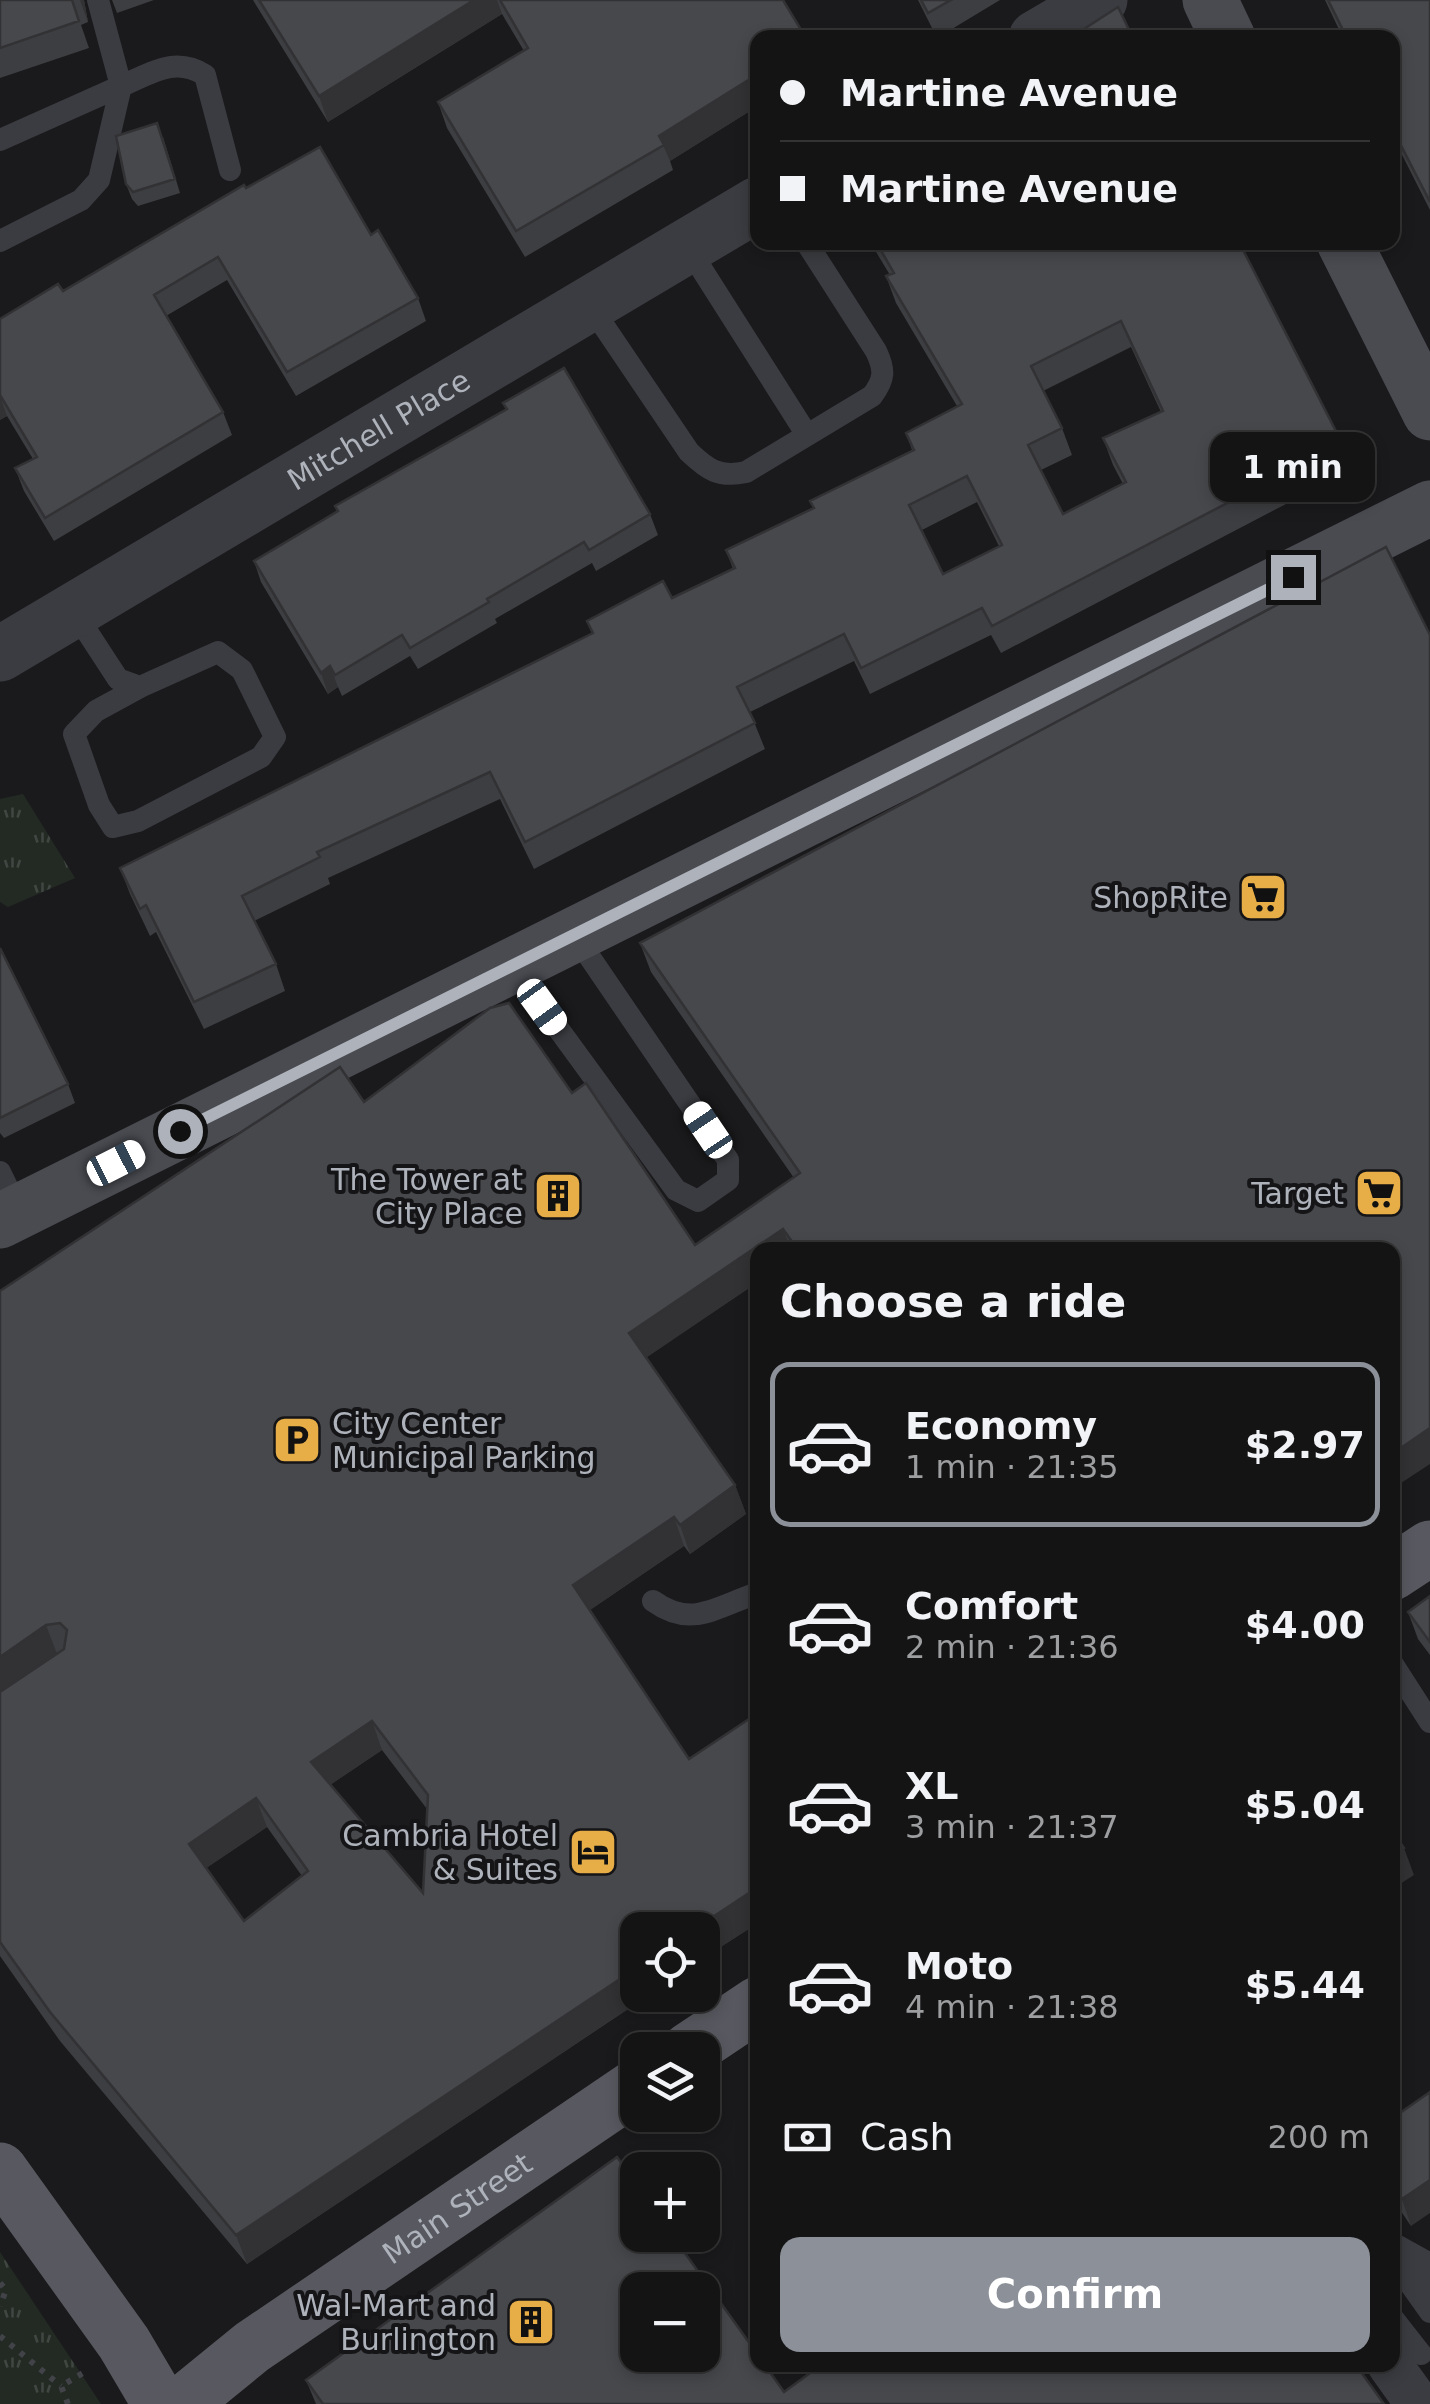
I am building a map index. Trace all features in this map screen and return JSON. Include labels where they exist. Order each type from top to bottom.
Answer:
[{"type":"main road","points":[[1210,0],[1224,30]]},
{"type":"main road","points":[[1348,250],[1430,413]]},
{"type":"main road","points":[[6,1201],[514,968],[1430,508]]},
{"type":"main road","points":[[1400,1567],[1430,1548]]},
{"type":"main road","points":[[716,2032],[750,2009]]},
{"type":"main road","name":"Main Street","points":[[182,2404],[252,2347],[620,2097]]},
{"type":"main road","points":[[0,2170],[16,2230],[124,2343],[160,2404]]},
{"type":"street","points":[[1049,30],[1100,0]]},
{"type":"street","name":"Mitchell Place","points":[[0,654],[750,209]]},
{"type":"street","points":[[1400,2262],[1430,2277]]},
{"type":"street","points":[[1406,2360],[1418,2404]]},
{"type":"lane","points":[[0,242],[81,200],[99,180],[121,86],[98,0]]},
{"type":"lane","points":[[0,140],[170,65],[187,64],[206,75],[230,170]]},
{"type":"lane","points":[[687,246],[807,435]]},
{"type":"lane","points":[[589,304],[689,452],[709,470],[729,476],[746,472],[872,396],[882,382],[883,367],[811,250]]},
{"type":"lane","points":[[73,610],[118,679],[140,687],[218,652],[242,670],[275,737],[261,757],[138,821],[113,827],[98,805],[74,734],[96,711],[140,687]]},
{"type":"lane","points":[[514,968],[676,1190],[698,1201],[728,1180],[728,1160],[576,937]]},
{"type":"lane","points":[[652,1601],[674,1616],[689,1617],[750,1596]]},
{"type":"lane","points":[[1400,1675],[1430,1722]]},
{"type":"lane","points":[[1400,2269],[1430,2312]]},
{"type":"path","points":[[0,2283],[6,2290],[0,2306]]},
{"type":"path","points":[[0,2336],[62,2386],[68,2404]]},
{"type":"path","points":[[62,2386],[84,2372]]},
{"type":"green space","points":[[23,794],[75,878],[8,907],[0,902],[0,799]]},
{"type":"green space","points":[[0,2252],[101,2404],[0,2404]]},
{"type":"building","points":[[0,0],[72,0],[79,21],[0,48]]},
{"type":"building","points":[[259,0],[474,0],[319,96]]},
{"type":"building","points":[[500,0],[783,0],[801,30],[750,30],[750,79],[659,136],[664,145],[516,231],[438,102],[528,48]]},
{"type":"building","points":[[921,0],[951,0],[928,13]]},
{"type":"building","points":[[1328,0],[1430,0],[1430,202],[1400,144],[1400,30],[1343,30]]},
{"type":"building","points":[[1118,7],[1129,30],[1082,30]]},
{"type":"building","points":[[157,123],[175,179],[133,192],[126,184],[116,136]]},
{"type":"building","points":[[320,147],[371,235],[378,230],[418,298],[287,372],[218,257],[154,295],[223,412],[45,518],[15,468],[37,457],[0,395],[0,319],[58,284],[63,291],[244,185],[246,188]]},
{"type":"building","points":[[881,250],[1243,250],[1342,443],[992,626],[982,608],[861,668],[844,634],[737,687],[755,723],[525,842],[490,772],[317,852],[320,857],[242,896],[276,964],[194,1002],[146,905],[140,909],[120,868],[593,633],[587,621],[663,581],[672,598],[735,568],[726,550],[814,508],[810,501],[914,450],[906,433],[962,404],[886,276],[894,273]],"holes":[[[1121,321],[1163,411],[1103,438],[1126,482],[1063,514],[1028,445],[1062,428],[1031,366]],[[967,476],[1002,545],[943,574],[909,505]]]},
{"type":"building","points":[[564,368],[650,514],[589,550],[584,542],[410,648],[402,635],[335,675],[330,666],[321,673],[254,561],[338,511],[335,506],[507,409],[503,403]]},
{"type":"building","points":[[1386,547],[1430,635],[1430,1428],[1400,1449],[1400,1242],[792,1242],[783,1229],[764,1242],[750,1242],[750,1251],[629,1333],[735,1485],[680,1525],[674,1517],[573,1585],[689,1759],[750,1718],[750,1892],[720,1912],[620,1912],[620,1979],[236,2235],[50,2012],[0,1942],[0,1692],[64,1649],[67,1630],[60,1623],[46,1625],[0,1657],[0,1291],[340,1067],[364,1102],[490,1008],[509,1003],[572,1093],[586,1083],[695,1245],[800,1173],[640,943]],"holes":[[[372,1721],[428,1795],[423,1893],[311,1762]],[[256,1798],[308,1871],[244,1921],[189,1844]]]},
{"type":"building","points":[[0,948],[68,1084],[0,1118]]},
{"type":"building","points":[[1430,1596],[1430,1642],[1408,1612]]},
{"type":"building","points":[[1430,2092],[1430,2180],[1402,2199],[1400,2196],[1400,2113]]},
{"type":"building","points":[[617,2157],[620,2252],[684,2252],[699,2272],[620,2272],[620,2372],[720,2372],[720,2302],[750,2344],[750,2372],[770,2372],[784,2392],[811,2372],[1361,2372],[1384,2404],[323,2404],[306,2380]]},
{"type":"place","name":"ShopRite","points":[[1263,897]]},
{"type":"place","name":"Target","points":[[1379,1193]]},
{"type":"place","name":"The Tower at City Place","points":[[558,1196]]},
{"type":"place","name":"City Center Municipal Parking","points":[[297,1440]]},
{"type":"place","name":"Cambria Hotel & Suites","points":[[593,1852]]},
{"type":"place","name":"Wal-Mart and Burlington","points":[[531,2322]]},
{"type":"route","points":[[180,1131],[1293,577]]}]
